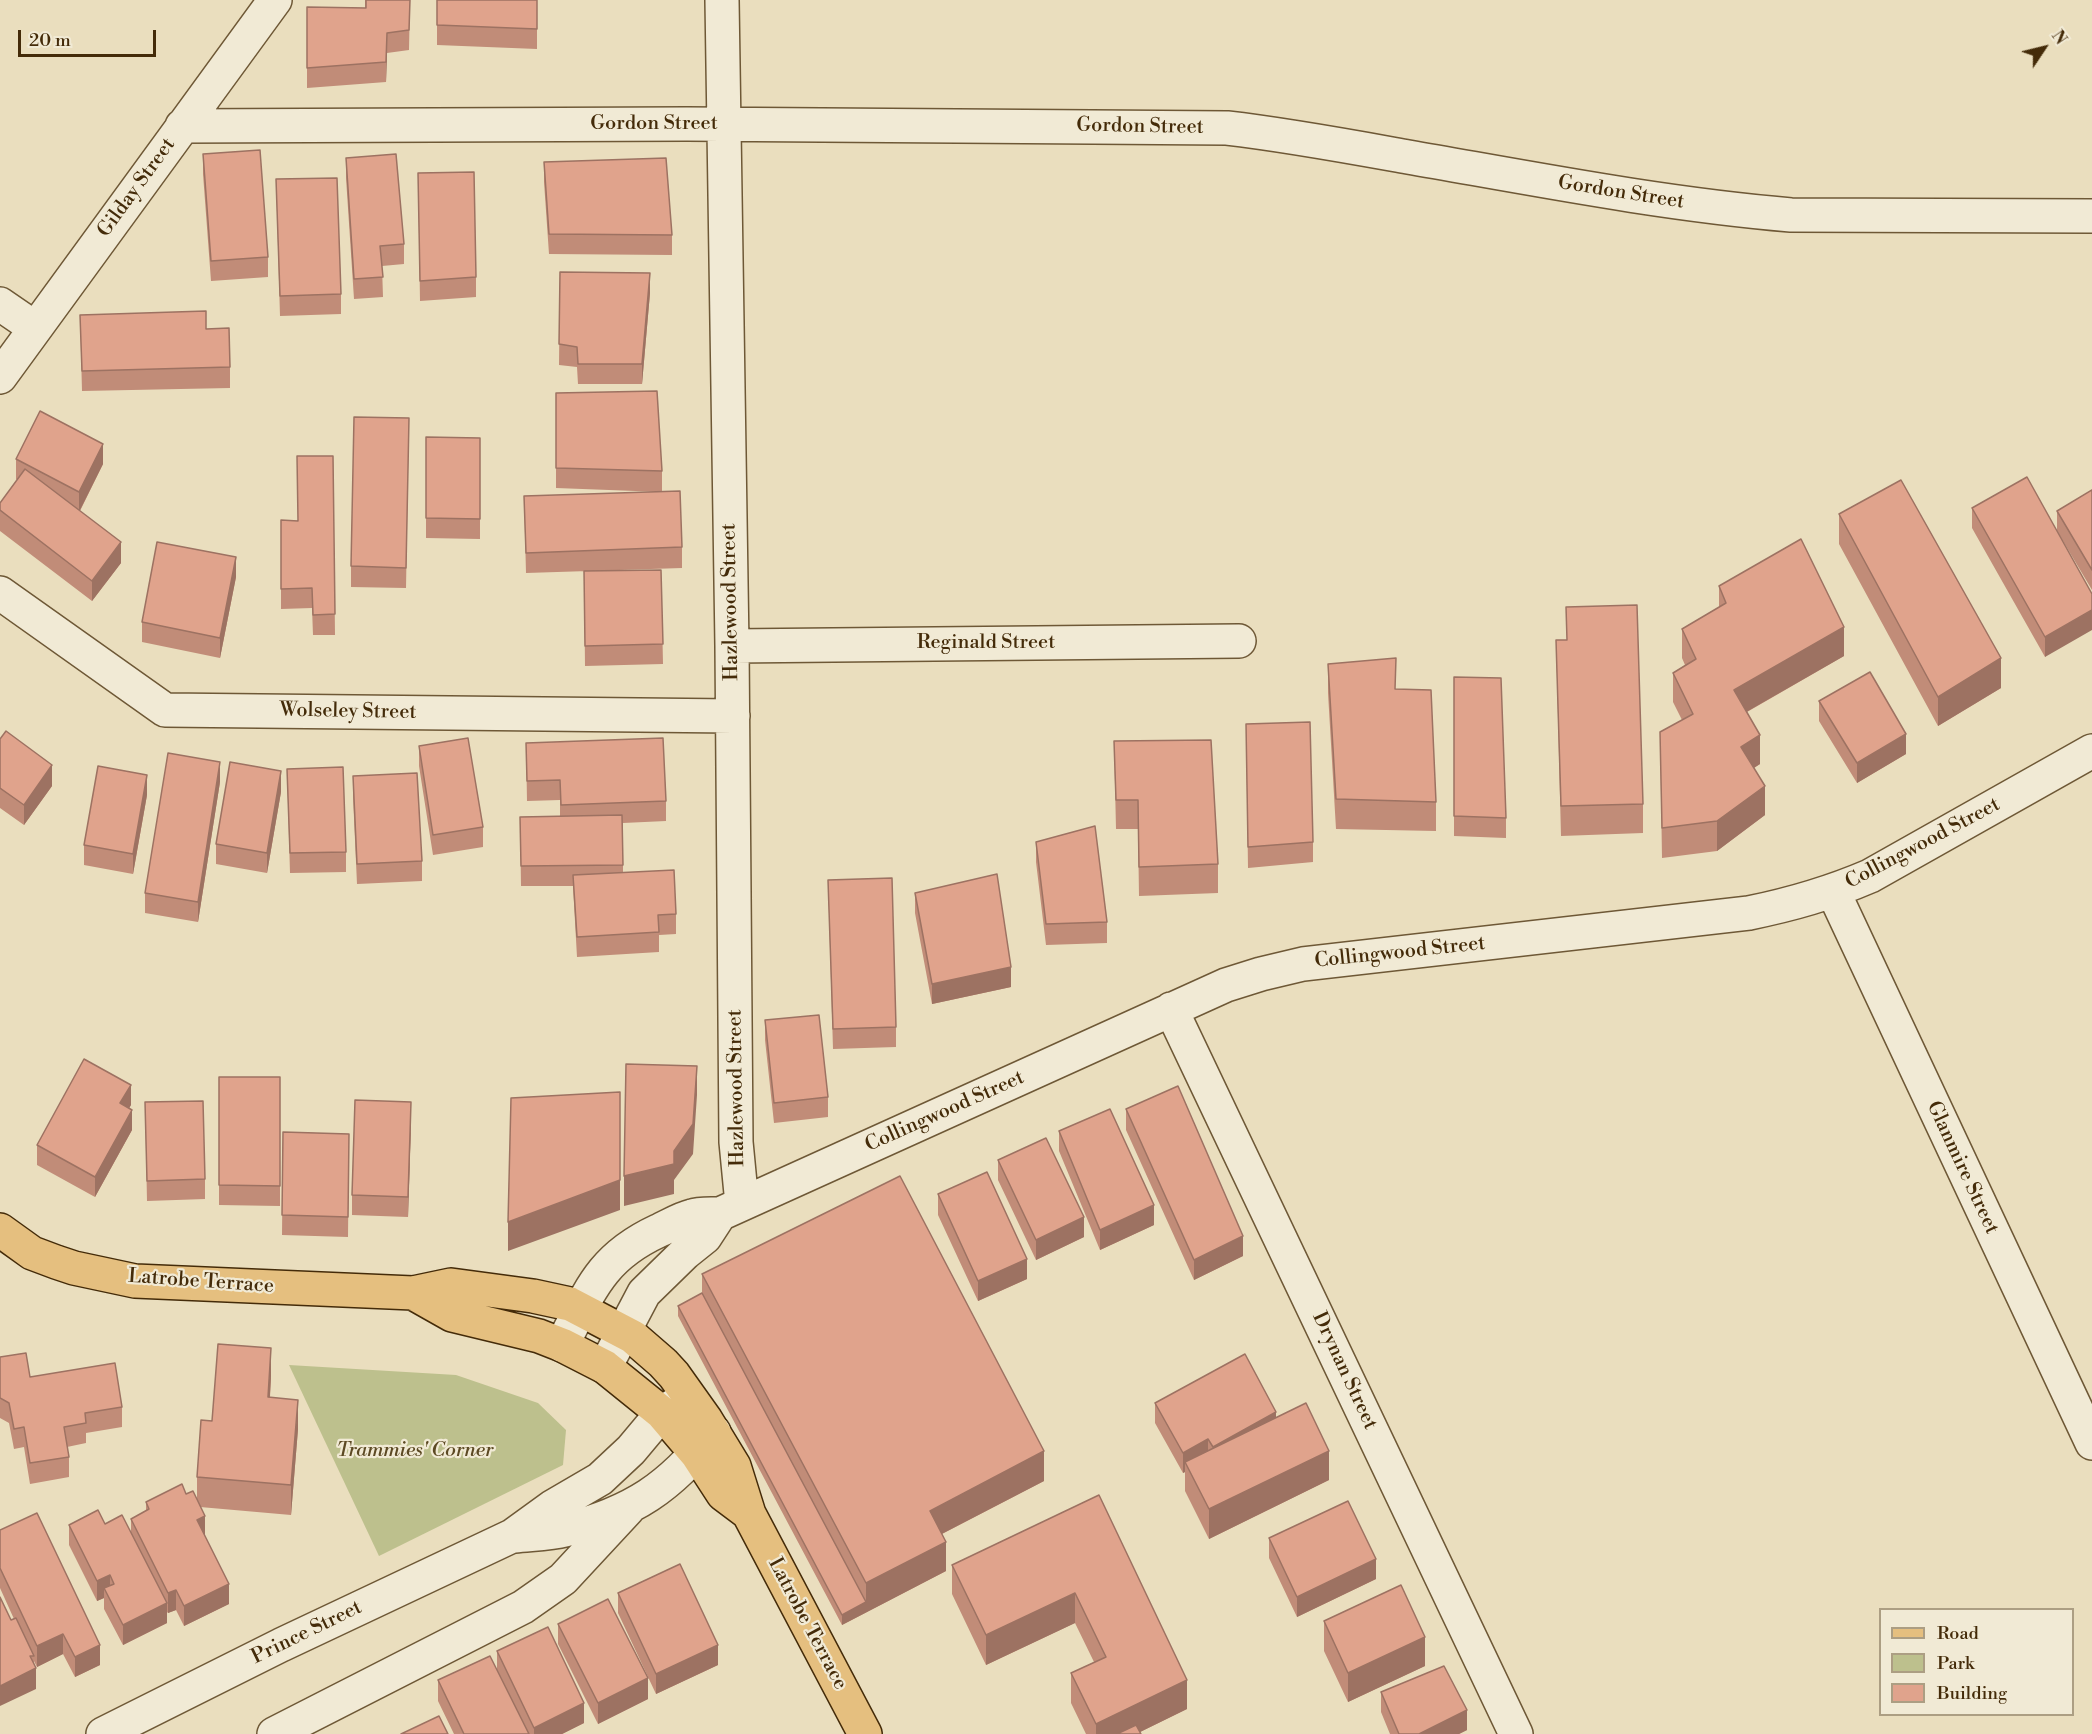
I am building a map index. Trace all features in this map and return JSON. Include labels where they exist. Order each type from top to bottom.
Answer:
[{"type":"main road","name":"Latrobe Terrace","points":[[0,1230],[32,1253],[74,1268],[135,1281],[412,1293],[451,1285],[533,1296],[570,1304],[623,1331],[663,1363],[689,1396],[723,1494],[749,1514],[865,1734]]},
{"type":"main road","name":"Latrobe Terrace","points":[[412,1293],[452,1315],[539,1336],[605,1367],[662,1413],[705,1443]]},
{"type":"street","name":"Gilday Street","points":[[0,377],[275,0]]},
{"type":"street","name":"Hazlewood Street","points":[[722,0],[733,716],[736,1142],[731,1209]]},
{"type":"street","name":"Gordon Street","points":[[182,126],[723,124],[1227,129],[1310,139],[1635,197],[1745,211],[1791,215],[2092,216]]},
{"type":"street","points":[[0,303],[35,328]]},
{"type":"street","name":"Wolseley Street","points":[[0,593],[165,710],[733,716]]},
{"type":"street","name":"Reginald Street","points":[[732,646],[1239,641]]},
{"type":"street","name":"Collingwood Street","points":[[562,1345],[607,1265],[640,1239],[693,1215],[731,1209],[1226,986],[1261,974],[1303,964],[1749,913],[1797,904],[1870,876],[2092,751]]},
{"type":"street","name":"Glanmire Street","points":[[1833,891],[2092,1443]]},
{"type":"street","name":"Drynan Street","points":[[1171,1009],[1516,1734]]},
{"type":"street","points":[[605,1367],[644,1293],[705,1237],[731,1209]]},
{"type":"street","name":"Prince Street","points":[[103,1734],[281,1645],[512,1536],[552,1507],[608,1473],[632,1450],[662,1413],[689,1396]]},
{"type":"street","name":"Prince Street","points":[[274,1734],[531,1603],[563,1579],[628,1509],[662,1487],[705,1443]]},
{"type":"street","name":"Prince Street","points":[[512,1536],[564,1530],[628,1509]]},
{"type":"green space","name":"Trammies' Corner","points":[[289,1365],[456,1375],[538,1403],[566,1430],[563,1465],[379,1556]]},
{"type":"building","points":[[366,0],[410,0],[409,30],[387,33],[386,62],[307,68],[307,7],[366,8]]},
{"type":"building","points":[[437,0],[537,0],[537,29],[437,25]]},
{"type":"building","points":[[260,150],[268,257],[211,261],[203,154]]},
{"type":"building","points":[[396,154],[404,244],[380,246],[383,277],[354,279],[346,158]]},
{"type":"building","points":[[666,158],[672,235],[549,234],[544,162]]},
{"type":"building","points":[[474,172],[476,277],[420,281],[418,173]]},
{"type":"building","points":[[337,178],[341,294],[280,296],[276,179]]},
{"type":"building","points":[[560,272],[650,273],[642,364],[578,364],[577,347],[559,344]]},
{"type":"building","points":[[206,311],[206,329],[229,328],[230,367],[82,371],[80,315]]},
{"type":"building","points":[[657,391],[662,471],[556,468],[556,393]]},
{"type":"building","points":[[40,411],[103,444],[79,492],[16,459]]},
{"type":"building","points":[[354,417],[409,418],[406,568],[351,566]]},
{"type":"building","points":[[426,437],[480,438],[480,519],[426,518]]},
{"type":"building","points":[[297,456],[333,456],[335,614],[313,615],[312,588],[281,589],[281,520],[298,521]]},
{"type":"building","points":[[25,469],[121,542],[92,581],[0,510],[0,503]]},
{"type":"building","points":[[2027,477],[2092,594],[2092,610],[2045,637],[1972,508]]},
{"type":"building","points":[[1901,480],[2001,658],[1938,697],[1839,514]]},
{"type":"building","points":[[2092,490],[2092,570],[2057,511]]},
{"type":"building","points":[[680,491],[682,547],[526,553],[524,496]]},
{"type":"building","points":[[1801,539],[1844,627],[1734,690],[1760,735],[1741,747],[1765,786],[1717,821],[1662,828],[1660,732],[1693,714],[1673,673],[1696,659],[1682,629],[1726,603],[1719,586]]},
{"type":"building","points":[[157,542],[236,557],[220,638],[142,622]]},
{"type":"building","points":[[661,570],[663,644],[585,646],[584,571]]},
{"type":"building","points":[[1637,605],[1643,804],[1561,806],[1556,640],[1567,640],[1566,607]]},
{"type":"building","points":[[1396,658],[1395,689],[1431,690],[1436,802],[1336,799],[1328,664]]},
{"type":"building","points":[[1870,672],[1906,734],[1857,763],[1819,701]]},
{"type":"building","points":[[1454,677],[1501,678],[1506,818],[1454,816]]},
{"type":"building","points":[[1310,722],[1313,842],[1248,847],[1246,724]]},
{"type":"building","points":[[6,731],[52,765],[24,805],[0,788],[0,739]]},
{"type":"building","points":[[468,738],[483,827],[433,835],[419,746]]},
{"type":"building","points":[[663,738],[666,801],[561,805],[560,780],[527,781],[526,743]]},
{"type":"building","points":[[1211,740],[1218,864],[1139,867],[1138,800],[1116,800],[1114,741]]},
{"type":"building","points":[[168,753],[220,762],[198,902],[145,893]]},
{"type":"building","points":[[230,762],[281,771],[267,853],[216,844]]},
{"type":"building","points":[[98,766],[147,775],[133,854],[84,845]]},
{"type":"building","points":[[343,767],[346,852],[290,853],[287,769]]},
{"type":"building","points":[[417,773],[422,861],[357,864],[353,776]]},
{"type":"building","points":[[622,815],[623,865],[521,866],[520,817]]},
{"type":"building","points":[[1095,826],[1107,922],[1046,924],[1036,842]]},
{"type":"building","points":[[674,870],[676,914],[658,915],[659,932],[577,937],[573,875]]},
{"type":"building","points":[[997,874],[1011,967],[932,984],[915,893]]},
{"type":"building","points":[[892,878],[896,1027],[833,1029],[828,880]]},
{"type":"building","points":[[819,1015],[828,1097],[774,1103],[765,1020]]},
{"type":"building","points":[[84,1059],[131,1085],[120,1103],[132,1110],[95,1177],[37,1145]]},
{"type":"building","points":[[626,1064],[697,1066],[693,1124],[674,1151],[674,1164],[624,1176]]},
{"type":"building","points":[[219,1077],[280,1077],[280,1186],[219,1185]]},
{"type":"building","points":[[1178,1086],[1243,1236],[1194,1260],[1126,1109]]},
{"type":"building","points":[[620,1092],[620,1180],[508,1222],[511,1098]]},
{"type":"building","points":[[355,1100],[411,1102],[408,1197],[352,1195]]},
{"type":"building","points":[[203,1101],[205,1179],[147,1181],[145,1102]]},
{"type":"building","points":[[1110,1109],[1154,1205],[1100,1230],[1059,1131]]},
{"type":"building","points":[[283,1132],[349,1134],[348,1217],[282,1215]]},
{"type":"building","points":[[1046,1138],[1084,1217],[1036,1240],[998,1160]]},
{"type":"building","points":[[987,1172],[1027,1259],[978,1281],[938,1194]]},
{"type":"building","points":[[900,1176],[1044,1451],[930,1511],[946,1542],[866,1583],[702,1274]]},
{"type":"building","points":[[702,1293],[866,1602],[842,1615],[678,1306]]},
{"type":"building","points":[[218,1344],[271,1348],[268,1397],[298,1400],[291,1485],[197,1477],[201,1420],[212,1421]]},
{"type":"building","points":[[26,1353],[30,1377],[115,1363],[122,1407],[85,1413],[86,1423],[64,1427],[69,1457],[30,1463],[24,1427],[14,1429],[9,1403],[0,1398],[0,1357]]},
{"type":"building","points":[[1245,1354],[1276,1412],[1213,1447],[1208,1439],[1183,1453],[1155,1403]]},
{"type":"building","points":[[1306,1403],[1329,1451],[1209,1509],[1185,1462]]},
{"type":"building","points":[[182,1484],[186,1494],[193,1491],[205,1516],[197,1520],[229,1584],[184,1606],[176,1590],[168,1593],[131,1519],[149,1509],[146,1502]]},
{"type":"building","points":[[1099,1495],[1187,1680],[1096,1724],[1071,1673],[1106,1657],[1075,1593],[986,1635],[952,1565]]},
{"type":"building","points":[[1348,1501],[1376,1559],[1297,1597],[1269,1538]]},
{"type":"building","points":[[98,1510],[105,1524],[122,1515],[167,1603],[123,1625],[104,1588],[114,1584],[110,1575],[97,1581],[69,1525]]},
{"type":"building","points":[[37,1513],[100,1645],[75,1657],[63,1634],[37,1646],[0,1568],[0,1530]]},
{"type":"building","points":[[680,1564],[718,1645],[656,1674],[618,1593]]},
{"type":"building","points":[[1401,1585],[1425,1637],[1348,1673],[1324,1621]]},
{"type":"building","points":[[0,1597],[11,1620],[16,1618],[34,1656],[30,1656],[36,1668],[0,1686]]},
{"type":"building","points":[[608,1599],[648,1678],[598,1703],[558,1624]]},
{"type":"building","points":[[548,1627],[584,1703],[534,1728],[497,1651]]},
{"type":"building","points":[[490,1656],[529,1734],[464,1734],[438,1680]]},
{"type":"building","points":[[1444,1666],[1467,1710],[1419,1734],[1399,1734],[1381,1692]]},
{"type":"building","points":[[439,1716],[448,1734],[401,1734]]},
{"type":"building","points":[[1136,1725],[1141,1734],[1117,1734]]}]
